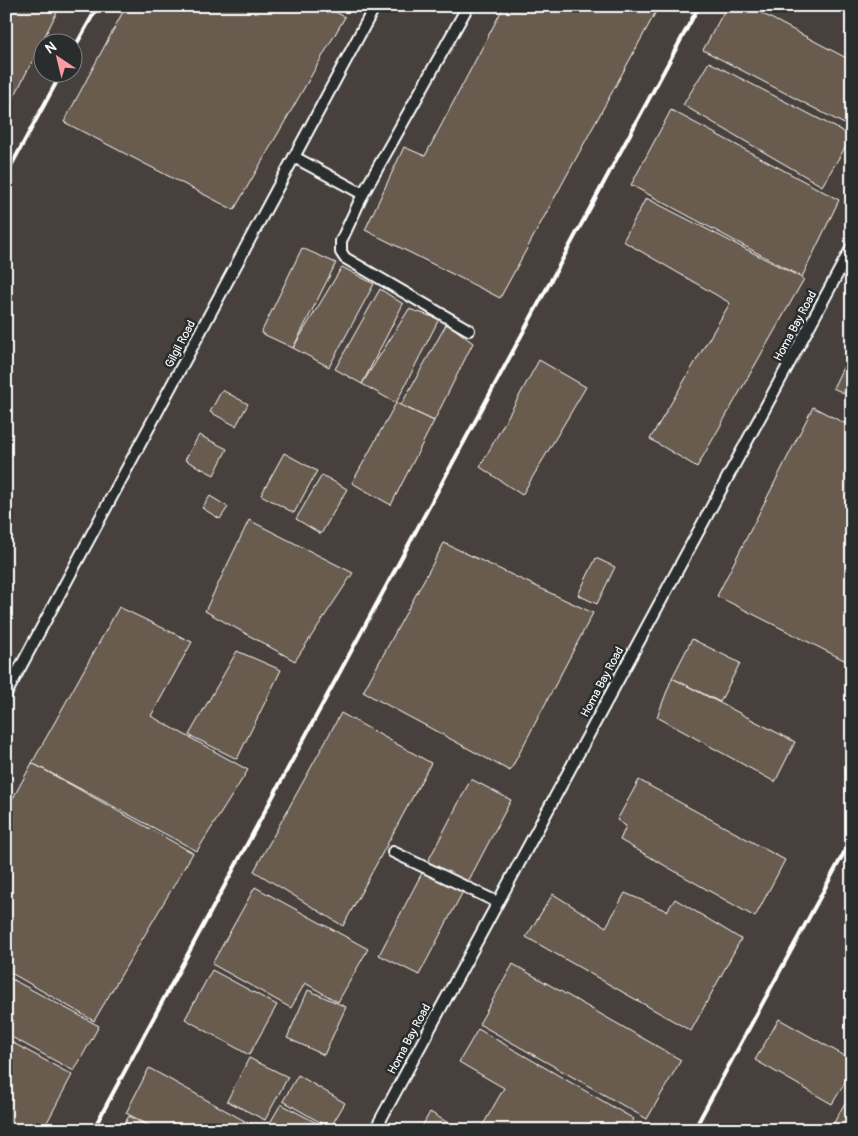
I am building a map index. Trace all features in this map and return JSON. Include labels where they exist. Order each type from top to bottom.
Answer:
[{"type":"lane","name":"Gilgil Road","points":[[6,694],[375,6]]},
{"type":"lane","points":[[468,6],[363,194],[341,241],[341,252],[345,258],[469,330]]},
{"type":"lane","points":[[294,157],[363,194]]},
{"type":"lane","name":"Homa Bay Road","points":[[374,1130],[852,247]]},
{"type":"lane","points":[[393,852],[498,902]]},
{"type":"shaded area","points":[[6,6],[852,6],[852,1130],[6,1130]]},
{"type":"building","points":[[6,6],[60,6],[47,32],[32,32],[32,61],[6,113]]},
{"type":"building","points":[[126,6],[324,6],[345,17],[234,210],[64,122]]},
{"type":"building","points":[[504,6],[659,6],[500,298],[365,230],[404,147],[425,156]]},
{"type":"building","points":[[727,6],[748,6],[852,61],[852,128],[703,50]]},
{"type":"building","points":[[709,62],[852,136],[822,186],[683,105]]},
{"type":"building","points":[[671,110],[839,200],[802,277],[631,185]]},
{"type":"building","points":[[646,198],[804,279],[697,467],[650,439],[730,303],[623,241]]},
{"type":"building","points":[[302,248],[336,263],[293,348],[261,333]]},
{"type":"building","points":[[342,267],[374,284],[329,367],[293,348]]},
{"type":"building","points":[[380,289],[403,304],[362,384],[335,369]]},
{"type":"building","points":[[409,309],[439,319],[396,403],[362,384]]},
{"type":"building","points":[[447,323],[473,343],[434,421],[401,405]]},
{"type":"building","points":[[852,349],[852,397],[833,388]]},
{"type":"building","points":[[539,360],[586,387],[522,495],[480,467]]},
{"type":"building","points":[[222,390],[248,404],[236,426],[210,412]]},
{"type":"building","points":[[396,403],[434,421],[391,505],[352,483]]},
{"type":"building","points":[[813,407],[852,427],[852,664],[717,596]]},
{"type":"building","points":[[199,435],[227,449],[214,475],[185,460]]},
{"type":"building","points":[[284,453],[317,471],[294,513],[261,495]]},
{"type":"building","points":[[322,475],[347,489],[321,534],[296,519]]},
{"type":"building","points":[[210,496],[228,507],[220,519],[202,508]]},
{"type":"building","points":[[249,520],[353,573],[295,661],[205,611]]},
{"type":"building","points":[[444,543],[593,613],[510,771],[363,692]]},
{"type":"building","points":[[596,558],[615,567],[597,604],[578,595]]},
{"type":"building","points":[[119,607],[192,642],[151,716],[248,770],[197,851],[32,763]]},
{"type":"building","points":[[692,639],[740,663],[720,702],[672,678]]},
{"type":"building","points":[[237,651],[281,670],[237,759],[189,735]]},
{"type":"building","points":[[672,678],[795,742],[775,782],[657,717]]},
{"type":"building","points":[[341,713],[431,763],[343,926],[254,871]]},
{"type":"building","points":[[32,763],[193,853],[94,1021],[6,970],[6,811]]},
{"type":"building","points":[[471,779],[511,800],[419,975],[379,955]]},
{"type":"building","points":[[639,780],[785,860],[755,917],[620,840],[626,826],[617,820]]},
{"type":"building","points":[[255,887],[368,949],[338,1002],[305,983],[291,1008],[212,964]]},
{"type":"building","points":[[625,893],[667,911],[675,899],[741,939],[691,1031],[526,937],[553,894],[606,927]]},
{"type":"building","points":[[513,964],[681,1060],[647,1119],[479,1024]]},
{"type":"building","points":[[212,970],[277,1005],[249,1055],[185,1019]]},
{"type":"building","points":[[6,976],[99,1026],[74,1071],[6,1034]]},
{"type":"building","points":[[308,990],[346,1007],[324,1055],[287,1038]]},
{"type":"building","points":[[779,1019],[852,1060],[852,1071],[832,1104],[755,1060]]},
{"type":"building","points":[[478,1029],[634,1119],[628,1130],[480,1130],[504,1088],[459,1062]]},
{"type":"building","points":[[6,1039],[72,1075],[43,1130],[6,1130]]},
{"type":"building","points":[[249,1058],[288,1077],[265,1120],[227,1101]]},
{"type":"building","points":[[149,1068],[261,1130],[158,1130],[126,1113]]},
{"type":"building","points":[[298,1075],[345,1103],[330,1128],[283,1101]]},
{"type":"building","points":[[852,1090],[852,1130],[834,1130],[831,1128]]},
{"type":"building","points":[[281,1104],[328,1129],[271,1130],[267,1128]]},
{"type":"building","points":[[430,1112],[460,1130],[420,1130]]},
{"type":"building","points":[[129,1116],[155,1130],[121,1130]]},
{"type":"railway","points":[[82,34],[98,6]]},
{"type":"railway","points":[[93,1130],[699,6]]},
{"type":"railway","points":[[6,175],[57,82]]},
{"type":"railway","points":[[694,1130],[852,838]]}]
